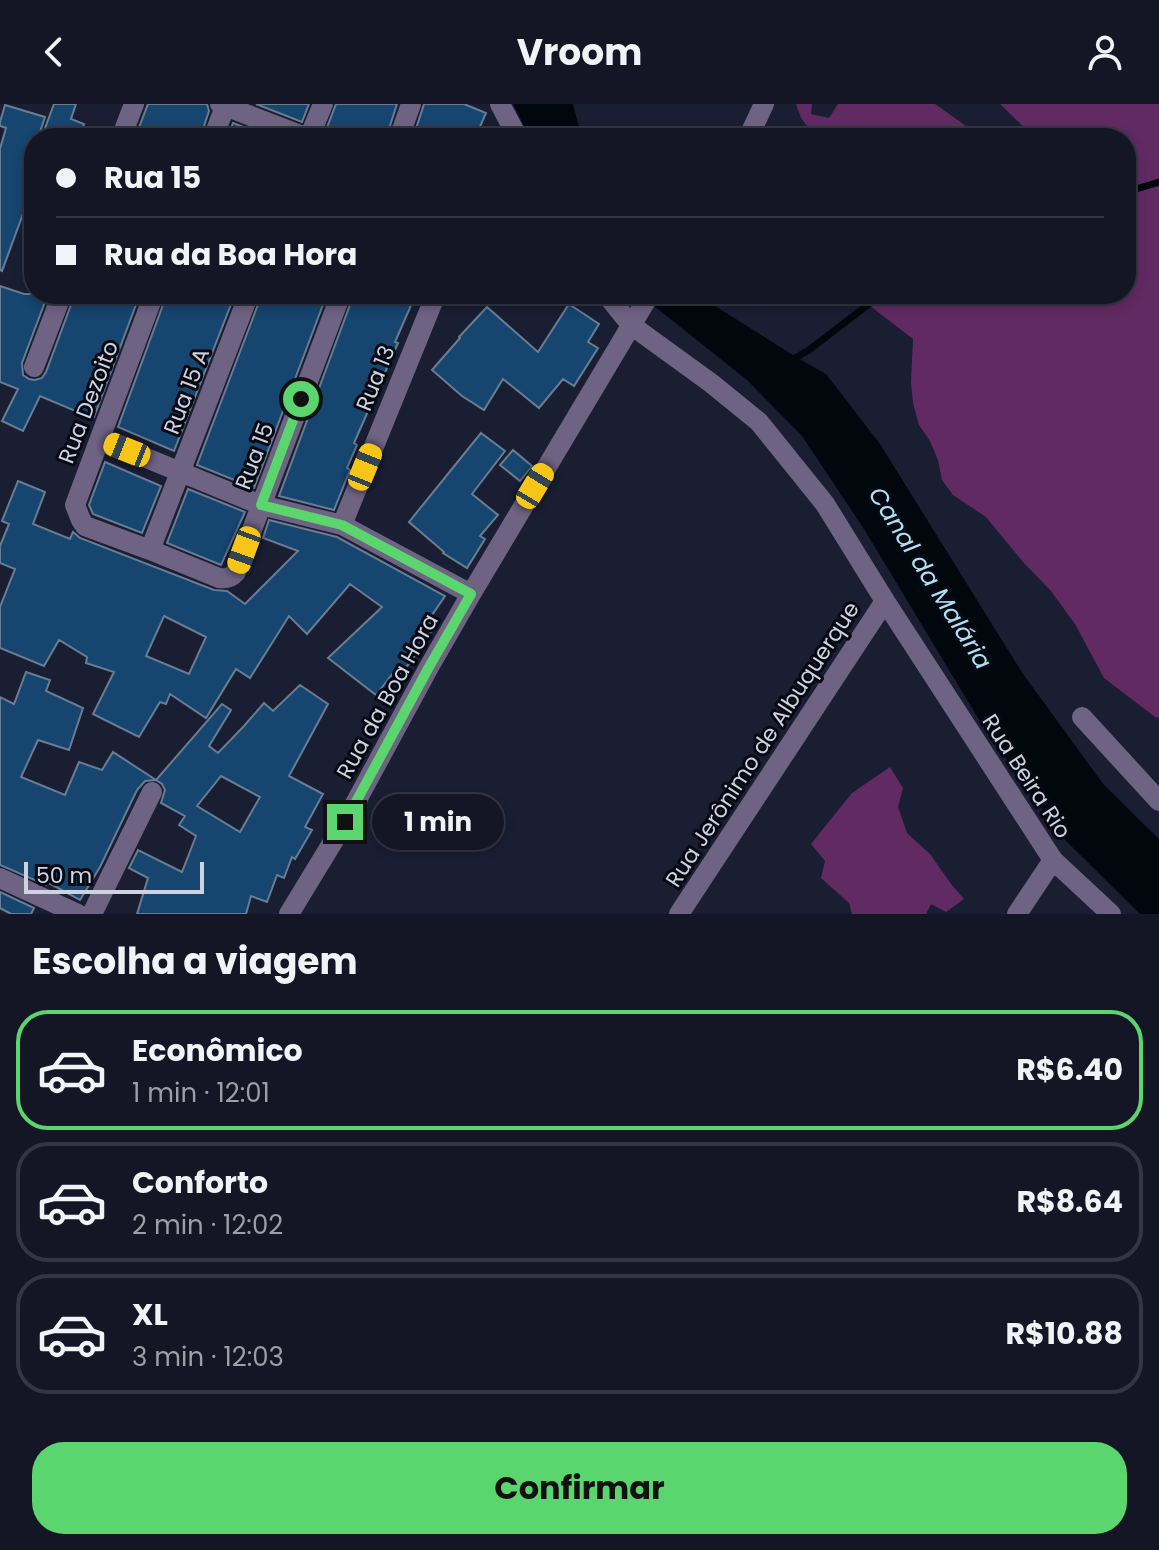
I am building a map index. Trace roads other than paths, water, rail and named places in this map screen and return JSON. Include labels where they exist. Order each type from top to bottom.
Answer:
[{"type":"street","points":[[125,128],[134,104]]},
{"type":"street","points":[[313,128],[323,104]]},
{"type":"street","points":[[403,128],[411,104]]},
{"type":"street","points":[[753,128],[764,104]]},
{"type":"street","points":[[216,128],[224,105],[283,128]]},
{"type":"street","points":[[34,367],[58,304]]},
{"type":"street","name":"Rua Dezoito","points":[[150,304],[75,505],[85,526],[150,550]]},
{"type":"street","name":"Rua 15 A","points":[[150,550],[245,304]]},
{"type":"street","name":"Rua 15","points":[[150,550],[219,578],[232,577],[236,572],[337,304]]},
{"type":"street","name":"Rua 13","points":[[342,525],[432,304]]},
{"type":"street","name":"Rua da Boa Hora","points":[[289,914],[345,822],[471,594],[641,309]]},
{"type":"street","name":"Rua Beira Rio","points":[[641,309],[711,383],[759,422],[825,504],[1053,860],[1111,914]]},
{"type":"street","points":[[100,439],[261,505],[342,525],[471,594]]},
{"type":"street","name":"Rua Jerônimo de Albuquerque","points":[[679,914],[885,601]]},
{"type":"street","points":[[1082,717],[1159,801]]},
{"type":"street","points":[[92,914],[152,792]]},
{"type":"street","points":[[1017,914],[1053,860]]},
{"type":"street","points":[[0,878],[47,907],[78,914]]},
{"type":"water","points":[[513,104],[573,104],[579,128],[525,128]]},
{"type":"water","name":"Canal da Malária","points":[[652,304],[712,304],[826,374],[880,444],[1023,674],[1104,785],[1159,839],[1159,914],[1140,914],[1060,835],[981,723],[864,529],[802,436],[747,380]]},
{"type":"waterway","points":[[1136,189],[1159,182]]},
{"type":"waterway","points":[[790,361],[869,304]]}]
